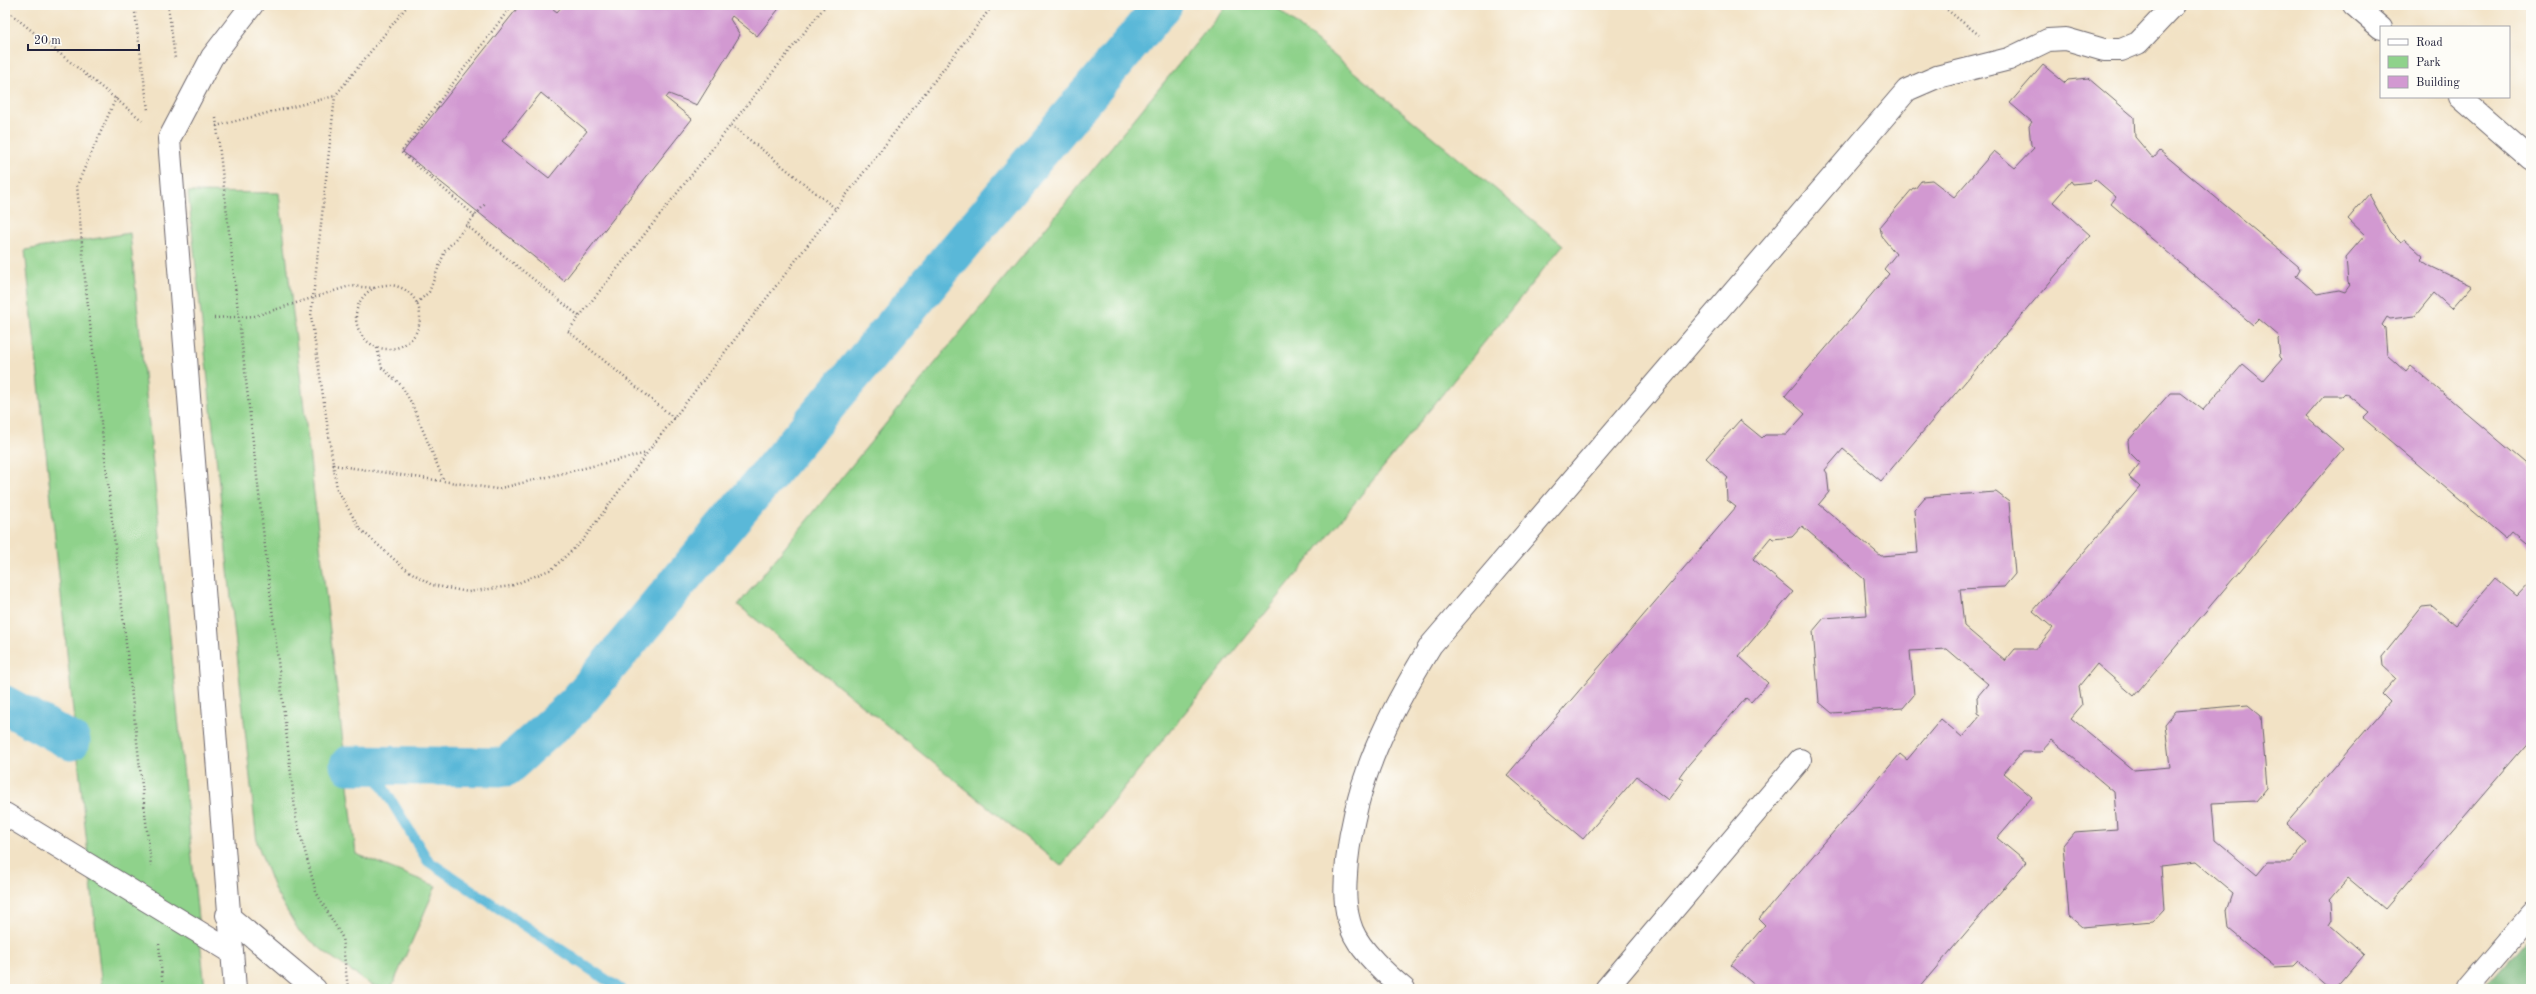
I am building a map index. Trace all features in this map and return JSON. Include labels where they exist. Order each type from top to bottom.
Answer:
[{"type":"lane","points":[[235,989],[227,915],[168,139],[212,57],[252,5]]},
{"type":"lane","points":[[1404,989],[1380,968],[1352,931],[1344,896],[1350,833],[1371,757],[1399,697],[1431,645],[1907,90],[1937,77],[2009,59],[2048,40],[2066,39],[2104,50],[2122,50],[2138,43],[2174,5]]},
{"type":"lane","points":[[2354,5],[2380,27]]},
{"type":"lane","points":[[2461,98],[2531,159]]},
{"type":"lane","points":[[1606,989],[1800,760]]},
{"type":"lane","points":[[5,814],[230,951]]},
{"type":"lane","points":[[227,915],[315,989]]},
{"type":"lane","points":[[2468,989],[2531,915]]},
{"type":"path","points":[[134,5],[150,126]]},
{"type":"path","points":[[408,5],[335,96],[311,316],[337,489],[360,529],[404,568],[432,585],[468,592],[511,586],[552,569],[583,540],[647,453],[993,5]]},
{"type":"path","points":[[475,216],[401,152],[512,5]]},
{"type":"path","points":[[674,418],[568,331],[826,5]]},
{"type":"path","points":[[1941,5],[2009,59]]},
{"type":"path","points":[[5,9],[168,139]]},
{"type":"path","points":[[216,126],[335,96]]},
{"type":"path","points":[[116,98],[77,185],[85,279],[163,989]]},
{"type":"path","points":[[215,111],[296,818],[316,892],[342,937],[348,989]]},
{"type":"path","points":[[731,125],[836,209]]},
{"type":"path","points":[[417,303],[429,292],[445,251],[486,203]]},
{"type":"path","points":[[466,225],[579,316]]},
{"type":"path","points":[[182,320],[255,316],[350,286],[374,288],[387,285],[399,287],[410,293],[417,303],[421,316],[419,328],[412,339],[402,347],[390,350],[377,348],[366,341],[359,331],[356,319],[361,301],[374,288]]},
{"type":"path","points":[[377,348],[382,368],[400,385],[412,404],[444,482]]},
{"type":"path","points":[[333,465],[497,489],[647,453]]},
{"type":"green space","points":[[1227,5],[1273,5],[1563,245],[1061,866],[738,605]]},
{"type":"green space","points":[[188,192],[279,193],[356,854],[436,886],[391,989],[371,985],[326,953],[299,931],[275,891],[257,843]]},
{"type":"green space","points":[[130,233],[205,989],[102,989],[25,250]]},
{"type":"green space","points":[[2531,934],[2531,989],[2483,989]]},
{"type":"building","points":[[520,5],[548,5],[557,12],[563,5],[782,5],[757,36],[732,16],[730,19],[740,35],[697,105],[669,94],[666,98],[692,119],[564,281],[403,152]],"holes":[[[541,93],[587,131],[549,178],[502,141]]]},
{"type":"building","points":[[2043,65],[2065,83],[2068,80],[2088,78],[2134,117],[2135,137],[2152,157],[2154,158],[2160,151],[2298,266],[2300,269],[2296,276],[2317,294],[2339,290],[2345,292],[2350,285],[2348,283],[2346,257],[2365,235],[2348,219],[2369,194],[2390,232],[2401,243],[2405,240],[2424,257],[2421,260],[2430,266],[2472,286],[2452,309],[2434,293],[2415,316],[2390,319],[2387,317],[2382,325],[2385,328],[2387,355],[2406,372],[2411,366],[2531,468],[2531,548],[2512,532],[2506,539],[2363,418],[2369,412],[2345,393],[2342,396],[2324,396],[2306,417],[2343,449],[2134,696],[2097,664],[2079,686],[2082,705],[2071,718],[2134,770],[2170,767],[2165,724],[2176,711],[2248,705],[2261,716],[2267,788],[2256,801],[2212,803],[2215,840],[2257,875],[2267,863],[2290,863],[2307,842],[2286,824],[2390,702],[2382,694],[2396,678],[2383,666],[2382,657],[2422,607],[2432,606],[2455,625],[2495,578],[2517,596],[2531,581],[2531,739],[2385,909],[2348,878],[2330,899],[2332,901],[2333,920],[2330,925],[2364,955],[2335,989],[2331,989],[2299,961],[2294,966],[2275,967],[2229,929],[2227,910],[2233,893],[2196,862],[2161,866],[2164,909],[2153,921],[2082,927],[2069,916],[2063,845],[2074,832],[2117,829],[2114,792],[2052,740],[2041,752],[2022,752],[2004,773],[2032,797],[1997,838],[2026,862],[1918,989],[1755,989],[1757,987],[1731,965],[1765,925],[1759,919],[1900,754],[1907,760],[1941,719],[1962,737],[1981,715],[1978,713],[1977,697],[1988,684],[1947,649],[1910,651],[1914,695],[1903,708],[1832,713],[1819,702],[1813,631],[1824,618],[1867,615],[1864,579],[1802,526],[1792,537],[1773,539],[1771,537],[1753,559],[1793,592],[1739,656],[1768,683],[1751,702],[1746,698],[1684,770],[1679,777],[1683,780],[1668,800],[1637,776],[1583,839],[1507,775],[1736,507],[1727,500],[1726,481],[1728,478],[1706,458],[1740,420],[1762,438],[1765,435],[1786,435],[1805,414],[1785,396],[1889,274],[1884,269],[1896,254],[1882,237],[1880,227],[1913,188],[1915,189],[1921,181],[1932,180],[1954,197],[1994,151],[2015,168],[2034,148],[2031,145],[2029,126],[2032,122],[2010,103]],"holes":[[[2095,179],[2116,197],[2111,204],[2253,325],[2259,319],[2280,337],[2278,339],[2280,357],[2282,359],[2263,381],[2243,364],[2203,410],[2181,393],[2170,393],[2128,441],[2129,452],[2140,463],[2129,477],[2140,487],[2033,611],[2053,628],[2036,649],[2015,649],[2005,661],[1964,626],[1960,589],[2004,587],[2015,574],[2009,502],[1996,492],[1925,497],[1914,510],[1918,553],[1881,556],[1819,504],[1829,492],[1827,473],[1825,470],[1843,449],[1881,481],[2090,235],[2053,202],[2071,181],[2073,184],[2092,182]]]},
{"type":"waterway","points":[[349,765],[506,767],[576,704],[1163,5]]},
{"type":"waterway","points":[[5,705],[71,741]]},
{"type":"waterway","points":[[370,766],[428,861],[620,989]]}]
